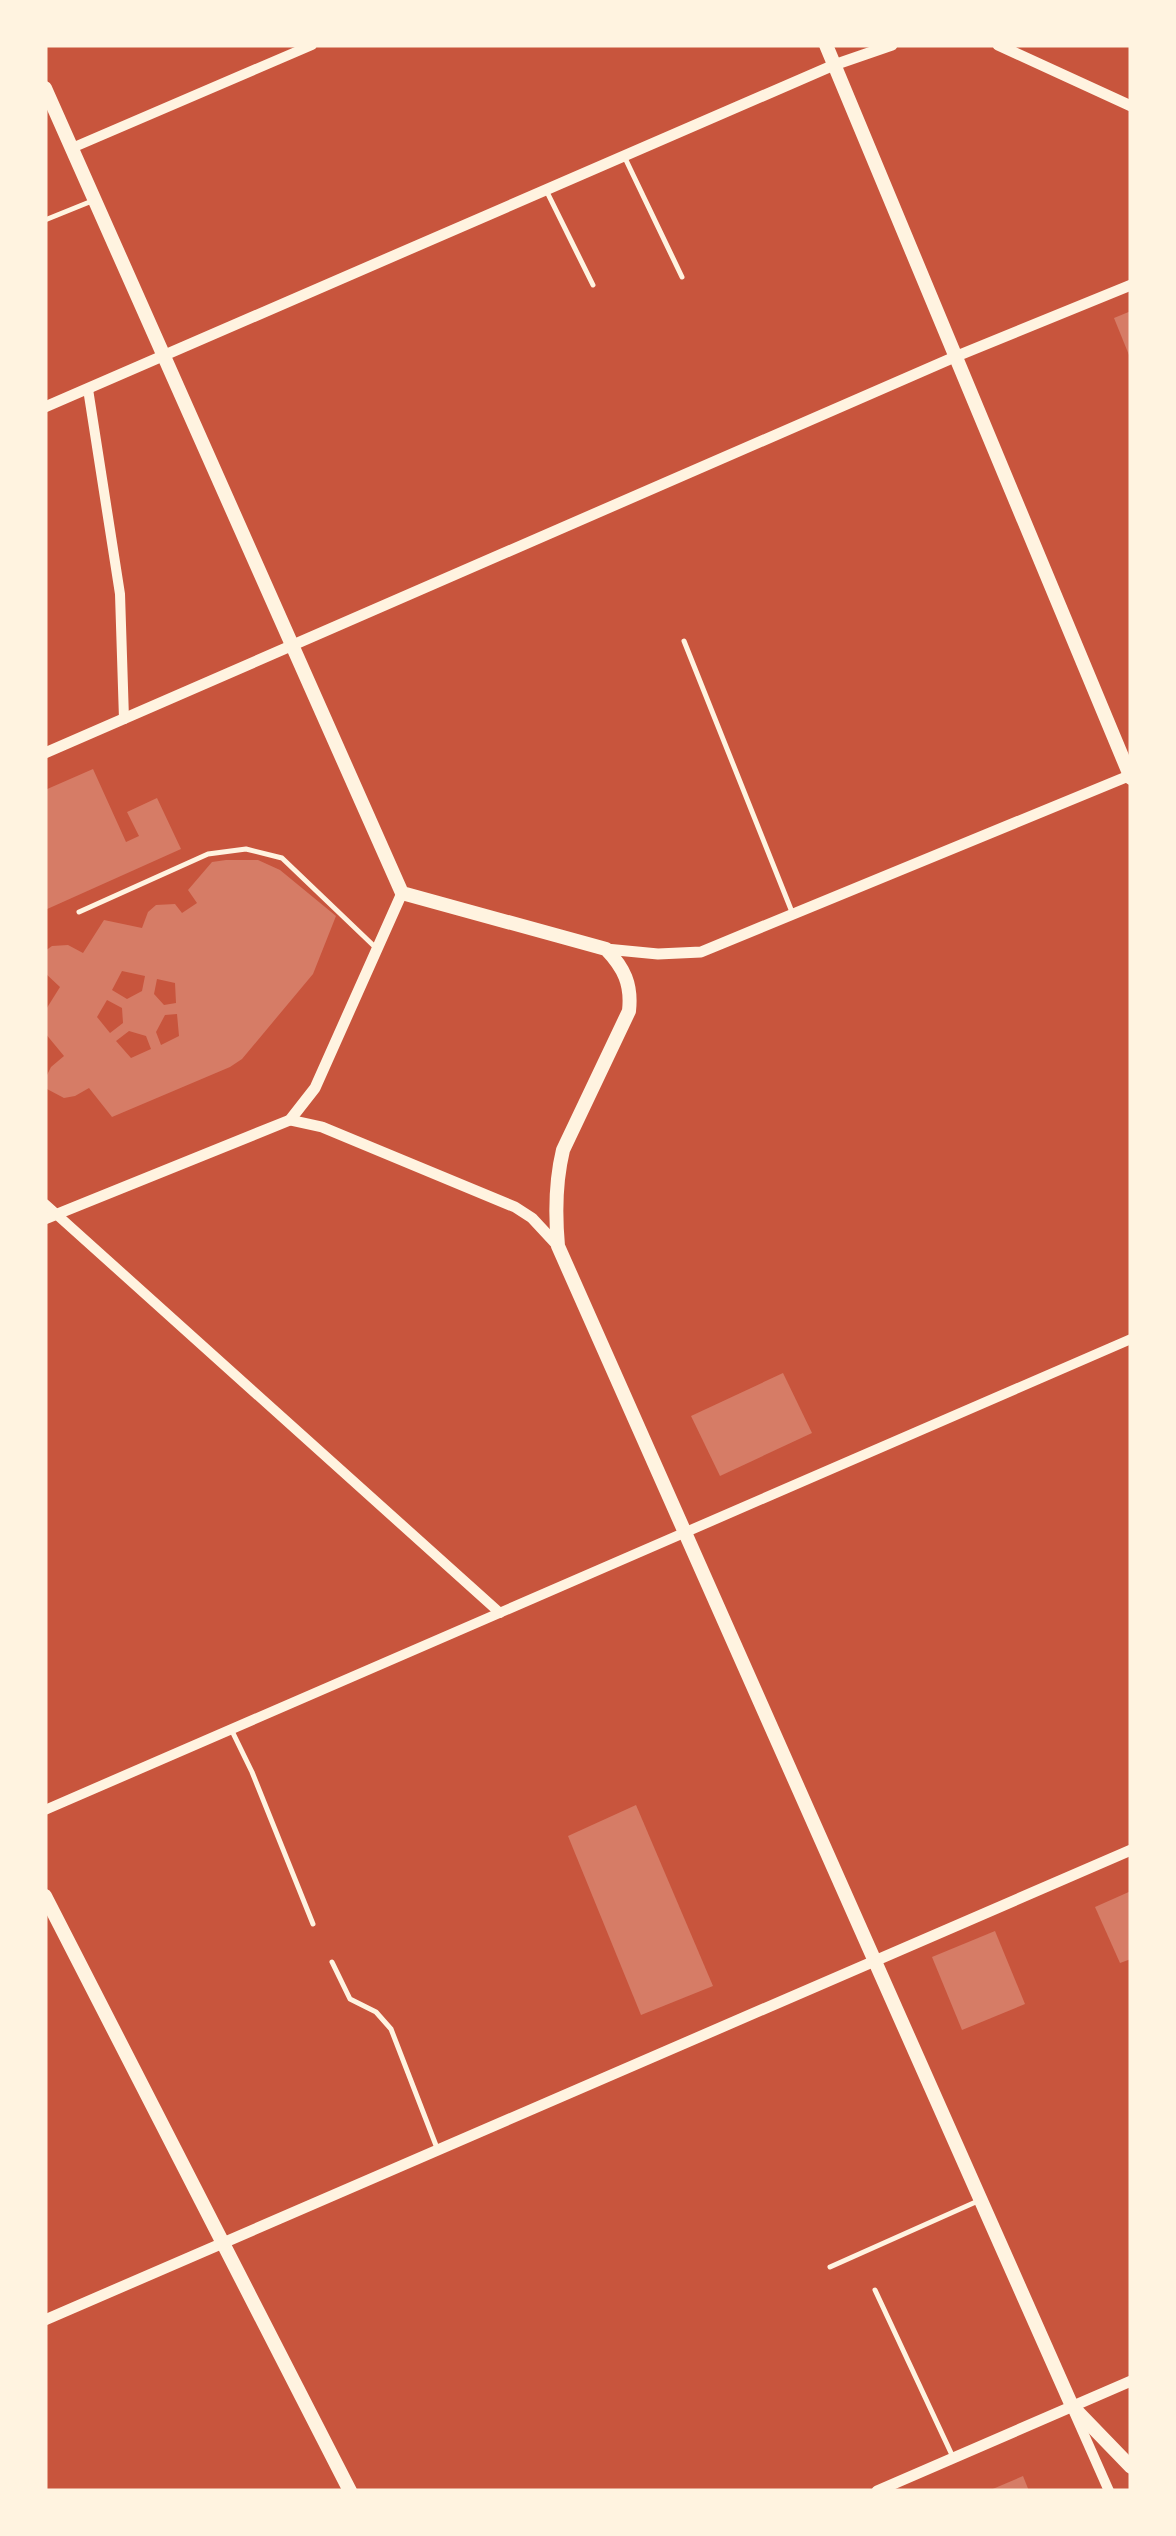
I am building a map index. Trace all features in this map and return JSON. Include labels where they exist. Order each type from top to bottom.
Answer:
[{"type":"main road","points":[[826,45],[1131,776]]},
{"type":"main road","points":[[45,88],[402,893],[606,949],[622,966],[628,981],[629,1011],[563,1150],[555,1189],[558,1246],[1072,2406],[1131,2467]]},
{"type":"main road","points":[[45,1896],[350,2491]]},
{"type":"street","points":[[72,148],[312,45]]},
{"type":"street","points":[[45,407],[834,65],[892,45]]},
{"type":"street","points":[[998,45],[1131,106]]},
{"type":"street","points":[[45,753],[1131,284]]},
{"type":"street","points":[[88,388],[116,562],[124,719]]},
{"type":"street","points":[[606,949],[658,954],[700,952],[1131,776]]},
{"type":"street","points":[[51,1218],[290,1120],[316,1088],[402,893]]},
{"type":"street","points":[[290,1120],[322,1127],[516,1207],[558,1246]]},
{"type":"street","points":[[45,1204],[51,1218],[500,1612]]},
{"type":"street","points":[[45,1810],[1131,1338]]},
{"type":"street","points":[[45,2320],[1131,1850]]},
{"type":"street","points":[[877,2491],[1131,2380]]},
{"type":"street","points":[[1072,2406],[1110,2491]]},
{"type":"lane","points":[[624,156],[682,277]]},
{"type":"lane","points":[[546,190],[593,286]]},
{"type":"lane","points":[[45,220],[95,200]]},
{"type":"lane","points":[[684,640],[793,914]]},
{"type":"lane","points":[[79,912],[208,854],[246,849],[282,858],[377,949]]},
{"type":"lane","points":[[231,1729],[313,1924]]},
{"type":"lane","points":[[332,1962],[350,1999],[376,2012],[391,2029],[438,2150]]},
{"type":"lane","points":[[830,2267],[980,2200]]},
{"type":"lane","points":[[875,2290],[954,2458]]},
{"type":"building","points":[[1131,311],[1131,360],[1114,318]]},
{"type":"building","points":[[93,769],[126,842],[139,836],[127,812],[157,798],[181,849],[45,910],[45,790]]},
{"type":"building","points":[[258,860],[280,870],[336,916],[313,974],[242,1059],[230,1067],[112,1117],[89,1088],[64,1098],[47,1089],[45,1079],[51,1067],[64,1056],[45,1033],[45,1011],[60,987],[45,973],[45,951],[52,946],[68,945],[83,953],[104,920],[142,928],[148,912],[156,905],[175,904],[182,913],[197,903],[188,890],[212,862]],"holes":[[[122,971],[145,976],[142,991],[127,999],[112,990]],[[157,979],[175,983],[176,1003],[164,1005],[154,994]],[[107,1000],[122,1008],[123,1023],[110,1033],[97,1017]],[[177,1014],[179,1036],[161,1045],[156,1032],[165,1015]],[[129,1031],[146,1036],[151,1049],[131,1058],[116,1041]]]},
{"type":"building","points":[[783,1373],[812,1433],[720,1476],[691,1416]]},
{"type":"building","points":[[636,1805],[713,1986],[641,2015],[568,1836]]},
{"type":"building","points":[[1131,1891],[1131,1959],[1120,1963],[1095,1907]]},
{"type":"building","points":[[995,1931],[1025,2004],[962,2030],[932,1957]]},
{"type":"building","points":[[1023,2476],[1029,2491],[988,2491]]}]
